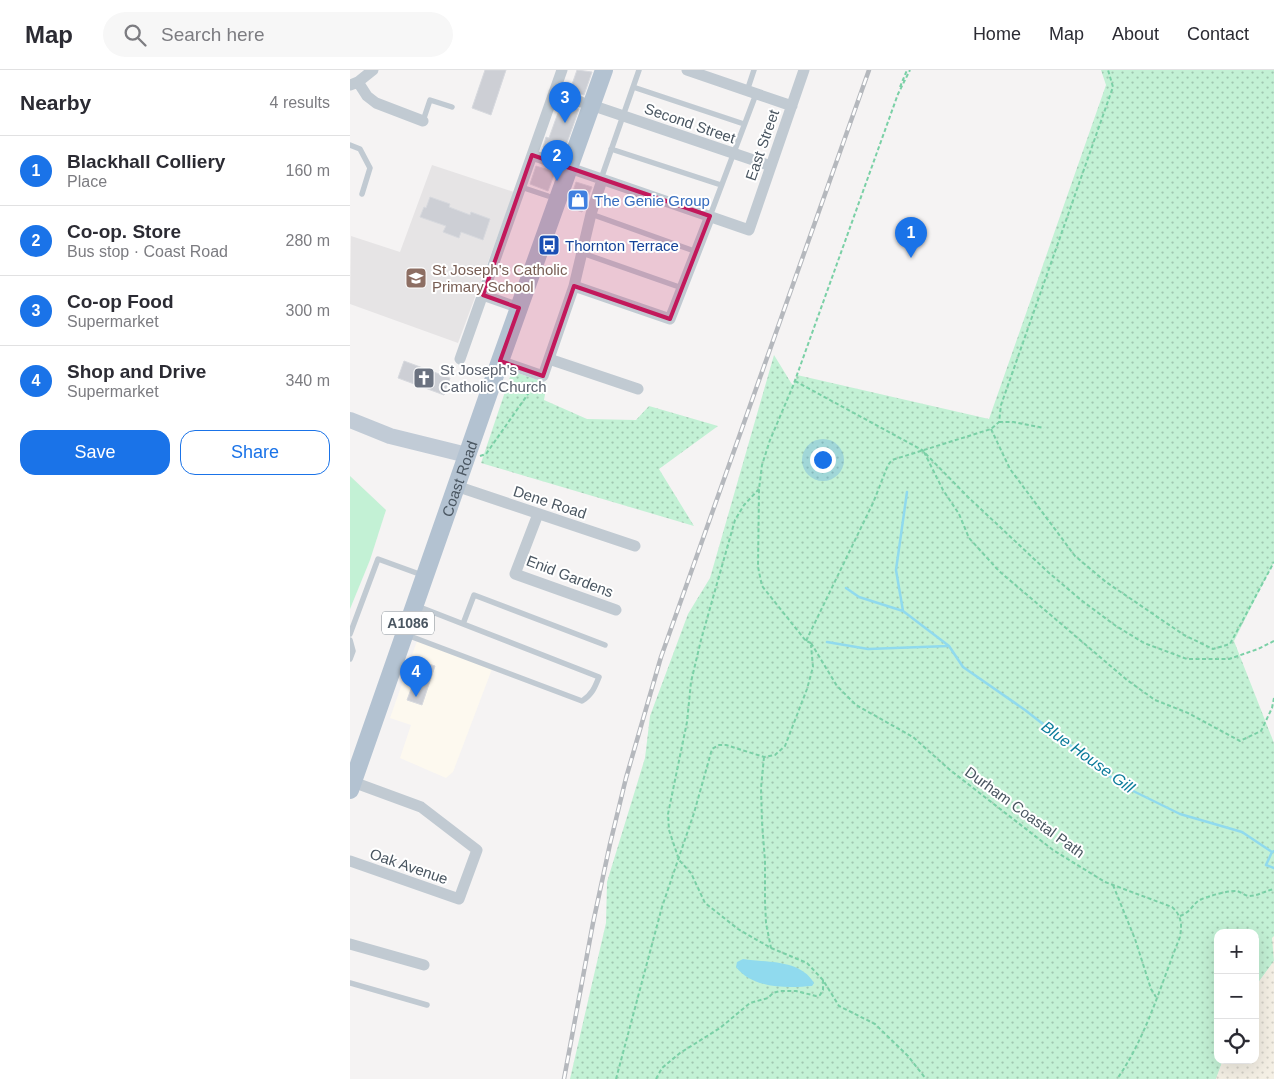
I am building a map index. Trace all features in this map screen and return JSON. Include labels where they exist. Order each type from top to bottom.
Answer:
[{"type":"main road","name":"A1086","points":[[570,168],[604,70]]},
{"type":"main road","name":"Coast Road","points":[[352,786],[500,361],[570,168]]},
{"type":"main road","points":[[350,420],[390,436],[467,455]]},
{"type":"street","points":[[372,70],[354,83],[376,103],[423,121]]},
{"type":"street","points":[[460,359],[562,70]]},
{"type":"street","points":[[687,70],[792,106]]},
{"type":"street","name":"East Street","points":[[710,216],[749,230],[804,70]]},
{"type":"street","points":[[554,92],[581,102]]},
{"type":"street","name":"Second Street","points":[[600,108],[771,166]]},
{"type":"street","points":[[532,155],[710,216],[670,319],[574,286]]},
{"type":"street","points":[[500,361],[543,376],[574,286],[601,179]]},
{"type":"street","points":[[483,295],[519,308]]},
{"type":"street","points":[[549,359],[638,389]]},
{"type":"street","name":"Dene Road","points":[[456,486],[635,546]]},
{"type":"street","name":"Enid Gardens","points":[[538,514],[516,574],[616,610]]},
{"type":"street","name":"Oak Avenue","points":[[350,861],[459,899],[477,850],[421,807],[352,786]]},
{"type":"street","points":[[350,944],[424,965]]},
{"type":"lane","points":[[601,179],[639,70]]},
{"type":"lane","points":[[710,216],[744,124],[754,70]]},
{"type":"lane","points":[[633,87],[744,124]]},
{"type":"lane","points":[[423,121],[430,100],[452,107]]},
{"type":"lane","points":[[350,145],[360,149],[370,168],[362,194]]},
{"type":"lane","points":[[611,149],[722,185]]},
{"type":"lane","points":[[521,187],[548,196]]},
{"type":"lane","points":[[591,214],[697,252]]},
{"type":"lane","points":[[582,253],[682,288]]},
{"type":"lane","points":[[350,634],[378,559],[425,576]]},
{"type":"lane","points":[[463,624],[474,595],[605,645]]},
{"type":"lane","points":[[404,634],[582,701],[588,697],[595,687],[599,676],[414,605]]},
{"type":"lane","points":[[350,643],[352,651],[350,658]]},
{"type":"lane","points":[[350,984],[427,1005]]},
{"type":"path","points":[[616,1079],[662,907],[694,813],[712,749],[719,745],[726,745],[764,757],[775,755],[785,746],[807,688],[812,667],[811,643],[806,641],[762,586],[758,567],[759,489],[762,466],[770,440],[795,381],[907,70]]},
{"type":"path","points":[[898,94],[910,70]]},
{"type":"path","points":[[999,422],[1001,405],[1114,86],[1108,70]]},
{"type":"path","points":[[467,455],[482,456],[486,454],[540,375]]},
{"type":"path","points":[[795,381],[922,450],[988,518],[1048,572],[1102,616],[1144,644],[1187,658],[1229,659],[1274,641]]},
{"type":"path","points":[[806,641],[892,460],[991,429],[999,422],[1013,422],[1044,428]]},
{"type":"path","points":[[991,429],[1010,469],[1075,556],[1106,582],[1184,635],[1213,649],[1230,644],[1274,562]]},
{"type":"path","points":[[922,450],[943,490],[959,514],[969,538],[981,552],[999,571],[1134,685],[1155,700],[1188,713],[1240,741],[1261,731],[1272,708],[1274,698]]},
{"type":"path","points":[[759,489],[744,505],[735,520],[691,682],[687,722],[668,814],[669,830],[678,860],[691,873],[705,903],[738,929],[772,948],[807,963],[823,980],[839,1006],[874,1024],[908,1056],[926,1079]]},
{"type":"path","name":"Durham Coastal Path","points":[[811,643],[837,686],[856,705],[912,737],[950,770],[1053,850],[1105,882],[1172,907],[1180,916]]},
{"type":"path","points":[[764,757],[761,788],[765,901],[766,923],[772,948]]},
{"type":"path","points":[[1114,885],[1135,939],[1151,989],[1156,997]]},
{"type":"path","points":[[1116,1079],[1127,1064],[1136,1046],[1180,937],[1182,927],[1180,916],[1191,910],[1199,900],[1237,891],[1251,896],[1257,893],[1263,894],[1274,889]]},
{"type":"path","points":[[656,1079],[662,1068],[680,1053],[720,1028],[750,1003],[768,998],[773,993],[780,991],[796,991],[816,996],[820,995],[823,990],[823,980]]},
{"type":"highlighted area","points":[[532,155],[710,216],[670,319],[574,286],[543,376],[500,361],[519,308],[483,295]]},
{"type":"shaded area","name":"St Joseph's Catholic Primary School","points":[[432,165],[514,192],[458,343],[350,304],[351,236],[400,252]]},
{"type":"shaded area","points":[[417,641],[492,669],[453,772],[446,778],[400,758],[411,725],[390,718]]},
{"type":"green space","points":[[1101,70],[1274,70],[1274,562],[1234,641],[1274,743],[1274,961],[1259,982],[1259,929],[1214,929],[1214,1064],[1222,1064],[1216,1079],[570,1079],[606,923],[607,882],[645,758],[650,716],[688,614],[710,578],[774,355],[793,386],[797,375],[989,419],[1106,85]]},
{"type":"green space","points":[[512,371],[547,383],[544,400],[587,419],[636,420],[649,406],[718,426],[659,469],[694,526],[481,463]]},
{"type":"green space","points":[[350,476],[386,510],[370,560],[350,609]]},
{"type":"sand","points":[[1274,936],[1274,961],[1272,938]]},
{"type":"sand","points":[[1274,961],[1274,1079],[1216,1079],[1222,1064],[1259,1064],[1259,982]]},
{"type":"water","points":[[743,959],[792,966],[808,975],[814,983],[812,986],[781,987],[752,980],[736,967],[737,962]]},
{"type":"building","points":[[485,70],[506,70],[491,115],[472,108]]},
{"type":"building","points":[[577,70],[592,72],[584,95],[570,90]]},
{"type":"building","points":[[559,102],[579,109],[563,154],[543,147],[546,137],[549,138],[559,110],[556,109]]},
{"type":"building","points":[[536,166],[555,172],[548,191],[530,184]]},
{"type":"building","points":[[576,182],[592,187],[582,212],[568,207]]},
{"type":"building","points":[[430,197],[450,204],[449,207],[470,215],[471,212],[490,219],[483,240],[461,232],[459,238],[443,232],[446,226],[420,217]]},
{"type":"building","name":"St Joseph's Catholic Church","points":[[404,361],[450,378],[444,395],[398,378]]},
{"type":"building","points":[[414,659],[435,666],[422,705],[407,700],[414,681],[407,679]]},
{"type":"waterway","name":"Blue House Gill","points":[[907,492],[896,570],[903,611],[949,646],[963,667],[1025,710],[1121,785],[1180,814],[1242,832],[1272,852],[1274,851]]},
{"type":"waterway","name":"Blue House Gill","points":[[846,588],[859,597],[903,611]]},
{"type":"waterway","name":"Blue House Gill","points":[[827,642],[868,649],[948,646]]},
{"type":"waterway","name":"Blue House Gill","points":[[1272,852],[1266,865],[1274,868]]},
{"type":"railway","points":[[564,1079],[593,923],[610,844],[626,778],[661,657],[869,70]]},
{"type":"place","name":"Co-op Food","points":[[565,123]]},
{"type":"place","name":"Co-op. Store","points":[[557,181]]},
{"type":"place","name":"The Genie Group","points":[[578,200]]},
{"type":"place","name":"Thornton Terrace","points":[[549,245]]},
{"type":"place","name":"Blackhall Colliery","points":[[911,258]]},
{"type":"place","name":"St Joseph's Catholic Primary School","points":[[416,278]]},
{"type":"place","name":"St Joseph's Catholic Church","points":[[424,378]]},
{"type":"place","name":"Shop and Drive","points":[[416,697]]}]
